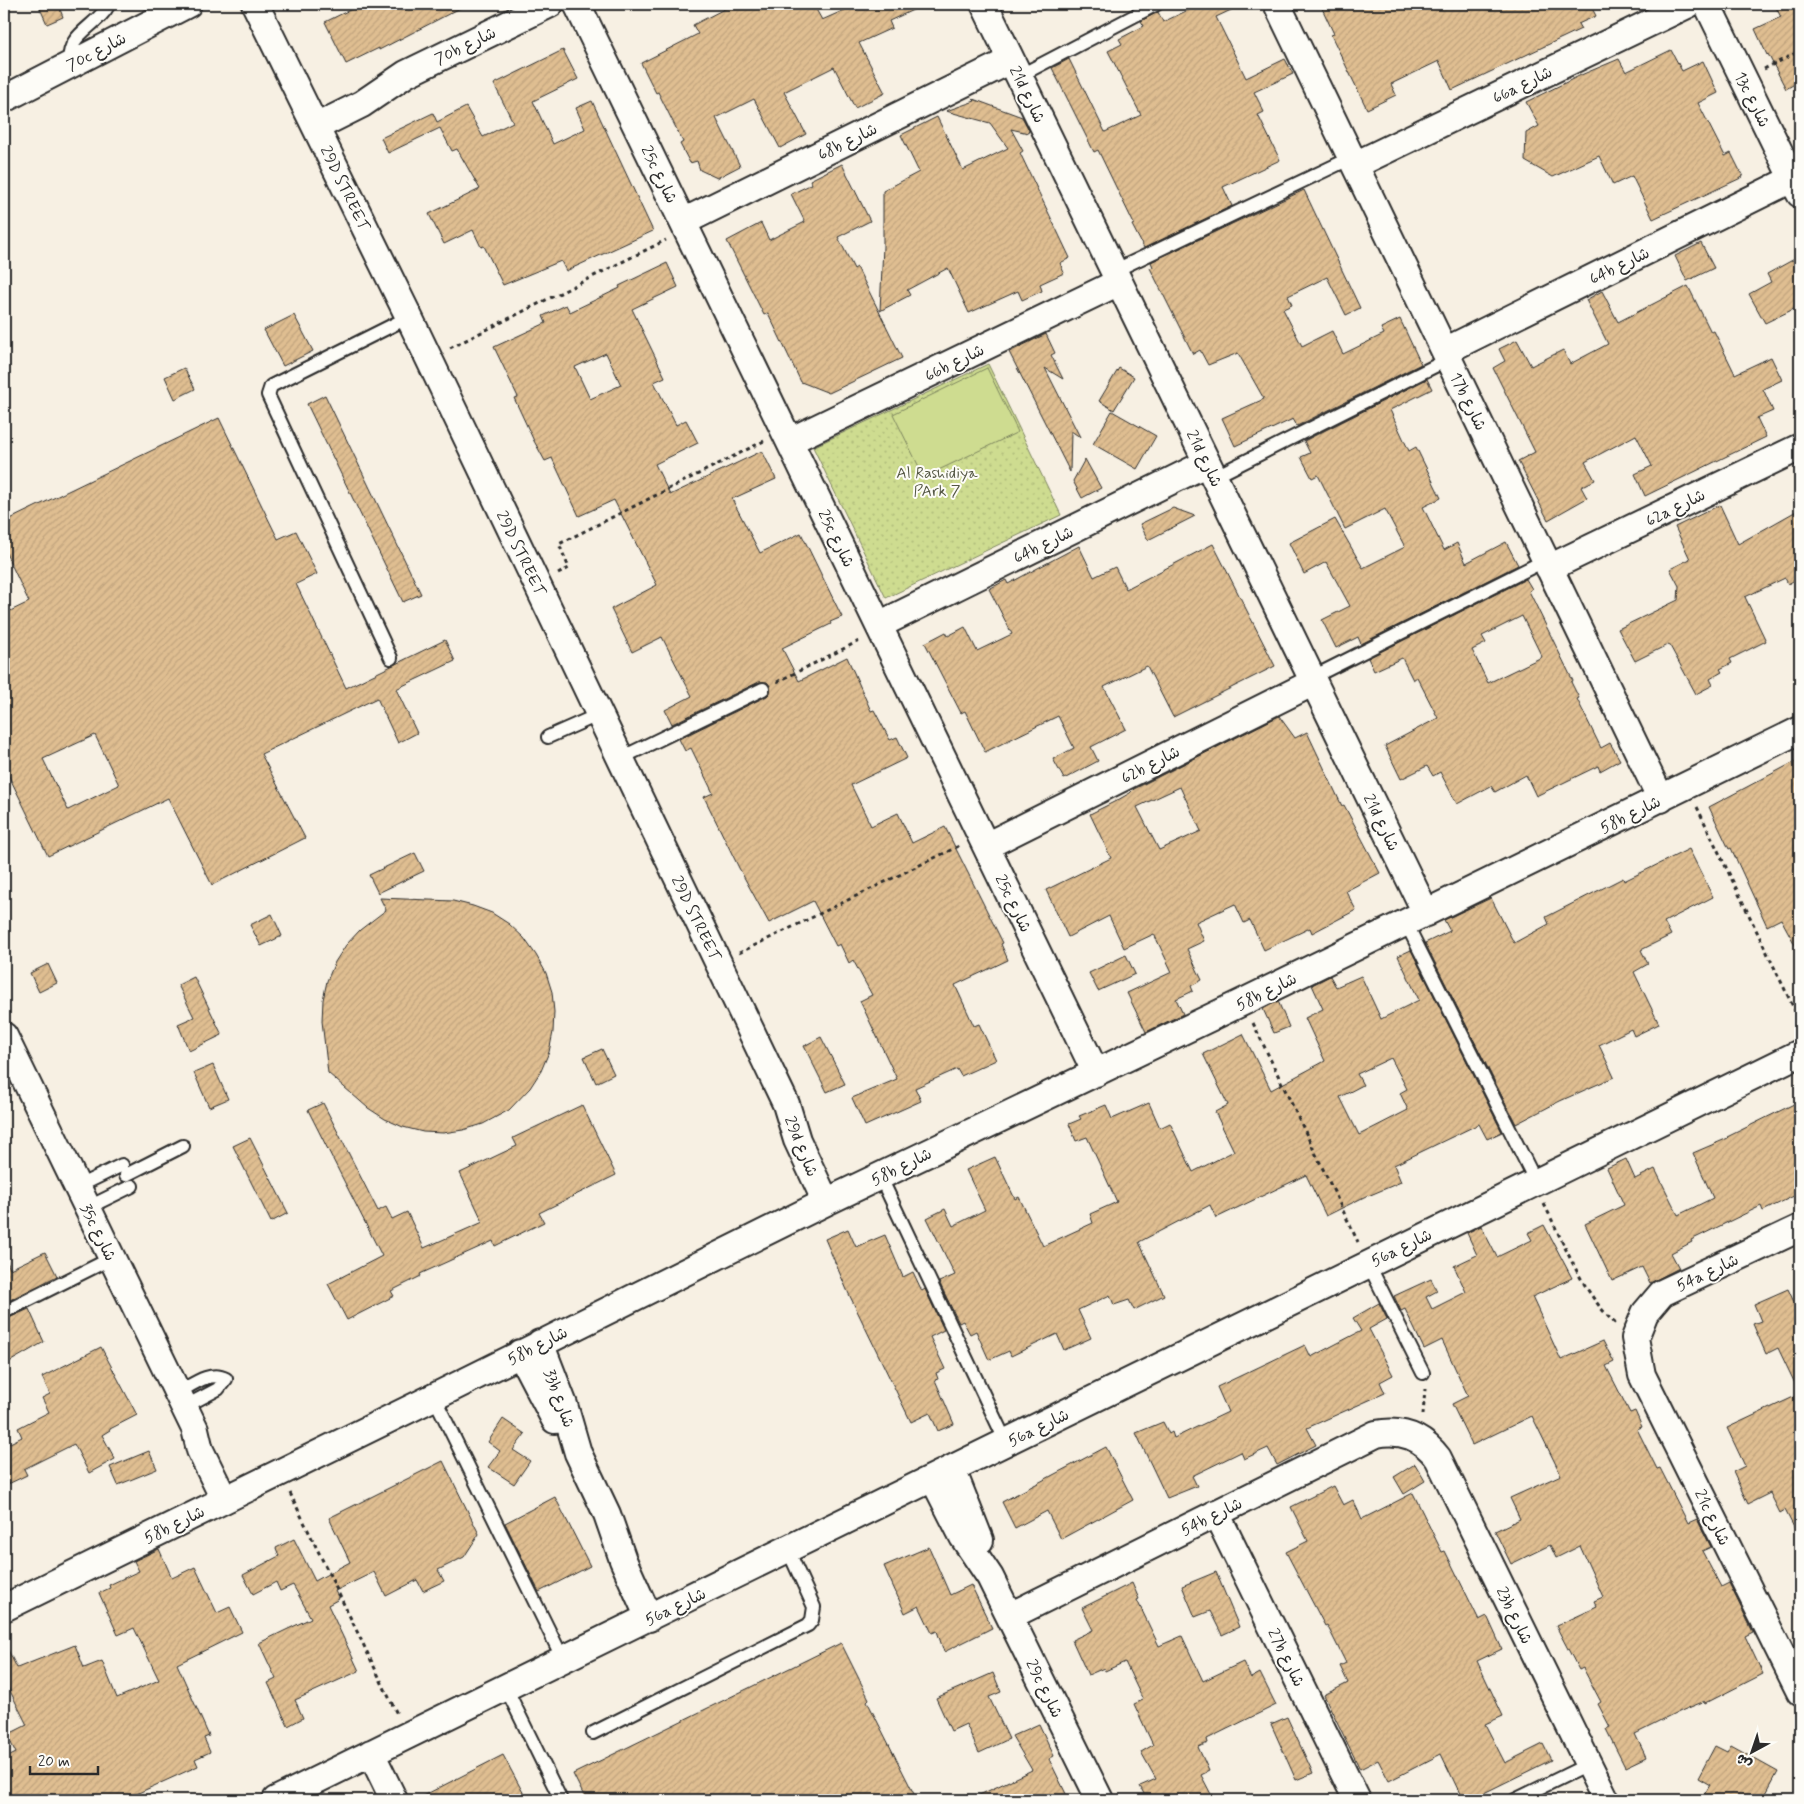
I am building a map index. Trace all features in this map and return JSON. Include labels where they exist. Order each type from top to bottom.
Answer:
[{"type":"street","name":"70c شارع","points":[[4,99],[188,4]]},
{"type":"street","name":"29D STREET","points":[[255,4],[410,317],[786,1104]]},
{"type":"street","name":"70b شارع","points":[[312,121],[362,104],[406,74],[550,4]]},
{"type":"street","name":"25c شارع","points":[[577,4],[1096,1073]]},
{"type":"street","name":"21d شارع","points":[[984,4],[1312,680],[1416,918]]},
{"type":"street","name":"17b شارع","points":[[1277,4],[1661,798]]},
{"type":"street","name":"66a شارع","points":[[1353,161],[1689,4]]},
{"type":"street","name":"13c شارع","points":[[1707,4],[1796,187]]},
{"type":"street","name":"68b شارع","points":[[685,226],[1015,68]]},
{"type":"street","name":"64b شارع","points":[[1447,355],[1796,187]]},
{"type":"street","name":"66b شارع","points":[[787,436],[1116,276]]},
{"type":"street","name":"62a شارع","points":[[1548,564],[1800,446]]},
{"type":"street","name":"64b شارع","points":[[880,628],[1210,470]]},
{"type":"street","name":"62b شارع","points":[[983,841],[1312,680]]},
{"type":"street","name":"58b شارع","points":[[4,1608],[834,1198],[1243,1002],[1800,730]]},
{"type":"street","name":"35c شارع","points":[[7,1053],[112,1258],[185,1410],[200,1450],[231,1496]]},
{"type":"street","name":"56a شارع","points":[[276,1800],[658,1614],[1368,1263],[1800,1053]]},
{"type":"street","name":"29d شارع","points":[[786,1104],[798,1140],[834,1198]]},
{"type":"street","name":"54a شارع","points":[[1635,1338],[1645,1313],[1662,1293],[1800,1228]]},
{"type":"street","name":"21c شارع","points":[[1635,1338],[1642,1375],[1794,1666],[1800,1692]]},
{"type":"street","name":"33b شارع","points":[[530,1348],[550,1411],[578,1453],[607,1514],[636,1554],[658,1614]]},
{"type":"street","name":"54b شارع","points":[[1010,1616],[1376,1434],[1396,1432],[1415,1437]]},
{"type":"street","name":"23b شارع","points":[[1415,1437],[1431,1448],[1438,1458],[1606,1800]]},
{"type":"street","name":"29c شارع","points":[[942,1474],[977,1531],[990,1577],[1100,1800]]},
{"type":"street","name":"27b شارع","points":[[1216,1513],[1357,1800]]},
{"type":"street","points":[[371,1754],[394,1800]]},
{"type":"lane","points":[[70,65],[70,48],[74,40],[101,16],[109,4]]},
{"type":"lane","points":[[1015,68],[1157,4]]},
{"type":"lane","points":[[1116,276],[1353,161]]},
{"type":"lane","points":[[391,658],[268,394],[271,386],[410,317]]},
{"type":"lane","points":[[1210,470],[1447,355]]},
{"type":"lane","points":[[1312,680],[1548,564]]},
{"type":"lane","points":[[620,758],[763,688]]},
{"type":"lane","points":[[548,737],[600,714]]},
{"type":"lane","points":[[1416,918],[1535,1183]]},
{"type":"lane","points":[[82,1198],[183,1146]]},
{"type":"lane","points":[[82,1198],[126,1175]]},
{"type":"lane","points":[[880,1176],[1006,1442]]},
{"type":"lane","points":[[4,1312],[112,1258]]},
{"type":"lane","points":[[1368,1263],[1423,1373]]},
{"type":"lane","points":[[434,1397],[563,1659]]},
{"type":"lane","points":[[593,1733],[808,1626],[812,1620],[814,1607],[788,1550]]},
{"type":"lane","points":[[506,1688],[561,1800]]},
{"type":"lane","points":[[1515,1800],[1589,1764]]},
{"type":"path","points":[[1744,79],[1800,51]]},
{"type":"path","points":[[429,358],[685,226]]},
{"type":"path","points":[[537,584],[570,568],[558,544],[787,436]]},
{"type":"path","points":[[763,688],[880,628]]},
{"type":"path","points":[[1686,786],[1800,1021]]},
{"type":"path","points":[[718,963],[983,841]]},
{"type":"path","points":[[1243,1002],[1368,1263]]},
{"type":"path","points":[[1535,1183],[1588,1292],[1606,1315],[1635,1338]]},
{"type":"path","points":[[1415,1437],[1425,1406],[1423,1373]]},
{"type":"path","points":[[280,1472],[408,1735]]},
{"type":"green space","name":"Al Rashidiya PArk 7","points":[[988,364],[1061,515],[886,598],[813,447]]},
{"type":"green space","points":[[987,368],[1018,432],[924,477],[893,414]]},
{"type":"building","points":[[38,4],[58,4],[63,17],[47,24]]},
{"type":"building","points":[[362,4],[468,4],[379,50],[379,48],[346,64],[325,22]]},
{"type":"building","points":[[734,4],[813,4],[822,20],[858,4],[926,4],[889,21],[892,28],[859,43],[885,93],[855,108],[834,67],[784,92],[806,134],[780,148],[754,99],[716,118],[740,166],[717,178],[700,170],[697,161],[690,163],[680,144],[683,142],[641,63],[698,34],[693,25]]},
{"type":"building","points":[[1201,4],[1244,4],[1216,17],[1246,78],[1285,59],[1293,74],[1254,92],[1264,112],[1258,115],[1280,160],[1223,187],[1232,206],[1144,248],[1098,150],[1094,152],[1052,68],[1069,59],[1105,132],[1141,115],[1108,51],[1122,44],[1119,39],[1144,26],[1141,21],[1158,12],[1163,22]]},
{"type":"building","points":[[1320,4],[1590,4],[1596,16],[1578,24],[1581,29],[1452,90],[1439,61],[1391,84],[1396,95],[1367,109],[1331,35],[1334,34]]},
{"type":"building","points":[[1774,4],[1800,4],[1800,81],[1786,89],[1755,29],[1781,17]]},
{"type":"building","points":[[563,50],[578,79],[533,101],[553,144],[585,129],[576,108],[592,101],[653,231],[566,271],[561,261],[503,285],[484,246],[481,247],[473,230],[444,244],[429,214],[480,189],[457,149],[452,151],[440,128],[388,153],[381,138],[433,113],[437,122],[466,107],[483,137],[513,122],[494,84]]},
{"type":"building","points":[[1671,50],[1682,71],[1703,61],[1718,93],[1698,103],[1725,156],[1731,153],[1743,177],[1653,219],[1632,176],[1613,185],[1599,156],[1553,177],[1525,161],[1526,133],[1539,126],[1526,102],[1619,59],[1626,72]]},
{"type":"building","points":[[973,99],[1022,117],[1029,130],[1028,133],[1011,129],[1023,151],[1020,153],[1070,258],[1060,263],[1064,273],[1040,284],[1042,291],[1022,300],[1018,291],[969,313],[948,268],[907,290],[910,295],[880,311],[883,191],[919,172],[901,135],[937,117],[963,170],[1008,148],[990,123],[946,111],[975,101]]},
{"type":"building","points":[[842,164],[870,221],[838,237],[854,269],[857,267],[902,358],[829,393],[801,382],[768,313],[764,315],[727,241],[761,223],[769,240],[805,222],[791,194],[812,184],[810,180]]},
{"type":"building","points":[[1304,190],[1360,308],[1346,315],[1327,277],[1288,296],[1292,305],[1283,309],[1302,346],[1332,331],[1343,354],[1384,334],[1381,328],[1400,319],[1421,364],[1297,426],[1293,419],[1235,446],[1222,418],[1264,399],[1238,353],[1208,365],[1200,350],[1193,354],[1150,268],[1153,267],[1151,262]]},
{"type":"building","points":[[1701,243],[1714,268],[1687,281],[1675,256]]},
{"type":"building","points":[[1800,256],[1800,306],[1765,323],[1749,294],[1771,282],[1767,274]]},
{"type":"building","points":[[667,263],[678,287],[632,309],[665,377],[654,382],[676,425],[686,420],[698,443],[655,464],[670,495],[762,451],[776,479],[732,499],[760,553],[801,533],[842,617],[782,648],[799,681],[847,657],[871,711],[874,710],[890,740],[897,737],[907,758],[851,785],[871,826],[898,813],[912,843],[945,827],[1003,943],[1001,944],[1008,960],[955,985],[974,1026],[979,1024],[996,1060],[961,1076],[957,1069],[915,1088],[921,1101],[865,1126],[852,1098],[897,1079],[860,1001],[872,995],[853,960],[849,963],[840,944],[836,946],[813,901],[769,923],[704,797],[713,793],[691,748],[685,751],[679,739],[767,696],[770,693],[770,686],[767,682],[759,682],[672,724],[665,710],[692,696],[662,637],[632,652],[611,609],[657,585],[614,500],[579,516],[552,458],[545,461],[534,441],[514,398],[518,397],[494,347],[546,323],[543,316],[566,305],[570,312],[620,288],[619,286]],"holes":[[[606,353],[621,385],[590,399],[575,367]]]},
{"type":"building","points":[[1688,286],[1711,332],[1714,331],[1735,374],[1771,357],[1782,380],[1763,389],[1773,411],[1757,418],[1766,437],[1645,496],[1635,474],[1652,466],[1636,435],[1585,462],[1595,480],[1581,487],[1587,498],[1548,520],[1518,461],[1535,452],[1493,368],[1505,361],[1499,349],[1517,340],[1531,366],[1563,350],[1570,364],[1608,344],[1586,300],[1602,291],[1618,322]]},
{"type":"building","points":[[294,315],[313,351],[283,366],[264,330]]},
{"type":"building","points":[[1046,334],[1055,353],[1051,355],[1063,379],[1045,368],[1080,437],[1071,431],[1070,472],[1009,352]]},
{"type":"building","points":[[184,368],[195,389],[175,399],[165,377]]},
{"type":"building","points":[[1119,368],[1134,377],[1114,410],[1099,401]]},
{"type":"building","points":[[1427,379],[1432,389],[1390,410],[1409,451],[1416,447],[1441,498],[1423,507],[1444,550],[1457,543],[1466,563],[1506,542],[1518,565],[1361,644],[1358,637],[1336,648],[1322,620],[1350,606],[1326,562],[1304,574],[1289,543],[1335,519],[1363,568],[1405,547],[1385,509],[1345,529],[1318,475],[1312,478],[1301,457],[1310,453],[1304,441]]},
{"type":"building","points":[[325,395],[421,594],[403,602],[307,404]]},
{"type":"building","points":[[1112,411],[1156,436],[1137,469],[1093,444]]},
{"type":"building","points":[[219,418],[278,539],[296,531],[317,574],[296,584],[346,688],[445,640],[455,661],[396,689],[417,733],[398,743],[377,698],[261,754],[305,838],[212,885],[168,798],[48,856],[4,766],[4,614],[29,602],[4,549],[4,522]],"holes":[[[95,735],[119,785],[68,810],[43,759]]]},
{"type":"building","points":[[1085,459],[1101,488],[1082,498],[1073,481]]},
{"type":"building","points":[[1720,505],[1738,544],[1800,509],[1800,577],[1788,584],[1785,578],[1745,597],[1766,641],[1730,659],[1732,663],[1720,669],[1722,672],[1710,679],[1713,685],[1696,694],[1669,644],[1635,661],[1618,629],[1678,600],[1679,586],[1670,569],[1690,559],[1675,527]]},
{"type":"building","points":[[1173,508],[1195,516],[1148,540],[1140,524]]},
{"type":"building","points":[[1213,544],[1275,666],[1173,717],[1147,666],[1104,687],[1126,729],[1091,747],[1098,761],[1064,779],[1053,759],[1074,748],[1058,716],[985,752],[965,711],[961,713],[925,643],[946,632],[948,636],[965,627],[977,651],[1012,634],[989,589],[1006,580],[1008,584],[1079,546],[1094,577],[1115,567],[1126,589]]},
{"type":"building","points":[[1526,579],[1532,589],[1529,591],[1573,681],[1571,682],[1579,698],[1577,699],[1601,748],[1610,743],[1620,760],[1600,771],[1598,766],[1536,796],[1526,775],[1495,792],[1491,786],[1457,804],[1440,772],[1433,776],[1427,766],[1401,779],[1385,746],[1438,718],[1417,677],[1413,680],[1402,658],[1374,671],[1368,658]],"holes":[[[1522,616],[1542,657],[1488,683],[1472,650],[1486,643],[1482,636]]]},
{"type":"building","points":[[1279,716],[1295,738],[1307,732],[1342,806],[1344,805],[1380,873],[1346,891],[1356,910],[1312,933],[1310,928],[1264,950],[1250,920],[1244,923],[1235,904],[1196,922],[1204,941],[1187,949],[1202,980],[1191,986],[1193,991],[1176,999],[1183,1014],[1146,1032],[1127,993],[1172,972],[1154,934],[1124,948],[1109,916],[1068,937],[1046,890],[1111,858],[1090,814],[1116,801],[1134,789]],"holes":[[[1180,787],[1201,831],[1159,850],[1137,807]]]},
{"type":"building","points":[[1800,759],[1800,954],[1781,919],[1767,926],[1731,848],[1729,849],[1709,807]]},
{"type":"building","points":[[1689,849],[1713,897],[1664,922],[1671,935],[1641,950],[1648,964],[1634,972],[1659,1024],[1634,1036],[1631,1029],[1599,1045],[1614,1077],[1560,1101],[1516,1124],[1425,943],[1450,931],[1444,920],[1491,898],[1514,943],[1549,924],[1546,917],[1623,878],[1624,881]]},
{"type":"building","points":[[415,853],[424,871],[378,893],[369,875]]},
{"type":"building","points":[[380,898],[453,901],[492,913],[509,924],[524,938],[546,973],[552,992],[554,1012],[549,1052],[541,1071],[530,1088],[509,1110],[483,1124],[443,1133],[423,1132],[403,1127],[385,1119],[368,1108],[328,1073],[322,1021],[323,1000],[327,981],[335,962],[346,945],[360,930],[386,910]]},
{"type":"building","points":[[272,914],[282,936],[261,946],[250,925]]},
{"type":"building","points":[[1411,950],[1502,1132],[1487,1139],[1479,1124],[1394,1165],[1401,1182],[1368,1195],[1326,1216],[1306,1175],[1216,1218],[1210,1205],[1139,1242],[1164,1295],[1134,1310],[1129,1300],[1114,1305],[1110,1295],[1078,1310],[1091,1338],[1064,1350],[1057,1334],[1011,1356],[1009,1351],[989,1360],[976,1331],[970,1334],[963,1321],[959,1323],[939,1282],[955,1275],[927,1218],[945,1209],[953,1226],[985,1210],[966,1170],[995,1157],[1015,1199],[1019,1197],[1043,1246],[1093,1223],[1090,1214],[1117,1202],[1087,1137],[1076,1141],[1069,1124],[1081,1119],[1079,1116],[1106,1105],[1112,1119],[1149,1103],[1160,1128],[1170,1123],[1193,1172],[1234,1151],[1215,1112],[1228,1105],[1203,1054],[1243,1034],[1271,1090],[1325,1061],[1305,1018],[1323,1009],[1312,985],[1330,976],[1336,987],[1361,976],[1381,1019],[1419,1000],[1398,956]],"holes":[[[1391,1058],[1407,1089],[1400,1093],[1408,1110],[1359,1135],[1340,1097],[1363,1085],[1357,1074]]]},
{"type":"building","points":[[1126,955],[1135,974],[1098,991],[1089,973]]},
{"type":"building","points":[[48,964],[57,983],[39,992],[30,973]]},
{"type":"building","points":[[194,977],[222,1035],[189,1051],[178,1024],[194,1017],[178,985]]},
{"type":"building","points":[[1278,1001],[1289,1027],[1274,1033],[1263,1009]]},
{"type":"building","points":[[821,1037],[845,1084],[827,1092],[804,1046]]},
{"type":"building","points":[[602,1049],[614,1074],[596,1083],[584,1057]]},
{"type":"building","points":[[213,1065],[228,1099],[209,1107],[194,1073]]},
{"type":"building","points":[[1800,1101],[1800,1193],[1763,1211],[1761,1206],[1691,1240],[1692,1242],[1671,1253],[1679,1268],[1650,1283],[1642,1267],[1612,1281],[1585,1224],[1624,1205],[1607,1168],[1626,1159],[1635,1179],[1655,1169],[1678,1215],[1713,1198],[1693,1153],[1728,1138]]},
{"type":"building","points":[[323,1103],[378,1211],[386,1207],[392,1219],[407,1212],[424,1248],[483,1222],[460,1173],[517,1146],[513,1138],[582,1105],[616,1175],[539,1213],[544,1222],[495,1246],[493,1241],[420,1274],[421,1276],[391,1291],[394,1296],[347,1320],[328,1284],[382,1256],[308,1110]]},
{"type":"building","points":[[250,1138],[288,1213],[271,1222],[233,1146]]},
{"type":"building","points":[[1544,1225],[1572,1278],[1532,1297],[1561,1360],[1603,1341],[1614,1362],[1606,1366],[1630,1413],[1635,1411],[1642,1427],[1637,1429],[1657,1469],[1660,1468],[1688,1523],[1697,1519],[1711,1547],[1702,1551],[1721,1587],[1729,1583],[1753,1632],[1745,1636],[1763,1674],[1706,1703],[1705,1701],[1681,1711],[1635,1734],[1646,1757],[1625,1767],[1606,1729],[1610,1727],[1598,1704],[1601,1702],[1583,1668],[1579,1670],[1556,1626],[1597,1607],[1594,1601],[1603,1597],[1580,1546],[1556,1558],[1550,1545],[1511,1564],[1495,1531],[1520,1519],[1510,1498],[1561,1475],[1532,1416],[1472,1445],[1452,1404],[1468,1396],[1442,1340],[1424,1349],[1405,1309],[1401,1311],[1394,1296],[1431,1279],[1437,1291],[1426,1297],[1432,1309],[1466,1292],[1454,1266],[1477,1255],[1467,1233],[1481,1226],[1497,1257],[1532,1240],[1528,1233]]},
{"type":"building","points":[[848,1229],[856,1247],[885,1235],[903,1277],[913,1272],[922,1291],[925,1289],[944,1330],[930,1337],[945,1369],[936,1373],[938,1379],[935,1380],[954,1424],[938,1431],[930,1413],[911,1422],[847,1290],[825,1239]]},
{"type":"building","points":[[45,1252],[57,1276],[4,1303],[4,1254],[10,1269]]},
{"type":"building","points":[[1788,1289],[1794,1302],[1800,1299],[1800,1394],[1778,1348],[1766,1354],[1753,1324],[1761,1321],[1754,1304]]},
{"type":"building","points":[[1379,1303],[1387,1319],[1369,1329],[1393,1375],[1380,1382],[1385,1393],[1307,1428],[1316,1445],[1277,1465],[1268,1448],[1244,1459],[1241,1452],[1192,1476],[1197,1486],[1167,1498],[1136,1433],[1163,1422],[1169,1434],[1172,1432],[1174,1438],[1228,1412],[1217,1387],[1305,1345],[1311,1357],[1361,1331],[1353,1318]]},
{"type":"building","points":[[29,1309],[44,1342],[4,1365],[4,1320]]},
{"type":"building","points":[[101,1347],[137,1415],[102,1435],[115,1459],[89,1473],[74,1444],[24,1469],[27,1475],[4,1486],[4,1446],[22,1437],[18,1428],[49,1412],[42,1398],[50,1394],[42,1377]]},
{"type":"building","points":[[1800,1394],[1800,1539],[1785,1510],[1780,1513],[1770,1493],[1748,1504],[1733,1472],[1745,1466],[1727,1428]]},
{"type":"building","points":[[503,1419],[525,1434],[513,1450],[530,1461],[514,1484],[488,1467],[500,1451],[488,1442]]},
{"type":"building","points":[[1106,1447],[1133,1500],[1061,1539],[1047,1511],[1015,1528],[1002,1502]]},
{"type":"building","points":[[149,1451],[157,1469],[118,1485],[110,1467]]},
{"type":"building","points":[[443,1461],[479,1534],[464,1557],[438,1570],[444,1581],[423,1591],[417,1580],[386,1596],[374,1572],[335,1591],[339,1599],[328,1605],[359,1671],[295,1700],[303,1718],[288,1726],[268,1683],[276,1679],[259,1643],[311,1618],[293,1585],[280,1591],[276,1582],[253,1594],[243,1575],[279,1556],[276,1548],[294,1539],[315,1581],[350,1562],[329,1518]]},
{"type":"building","points":[[1415,1464],[1425,1481],[1404,1494],[1394,1477]]},
{"type":"building","points":[[1333,1486],[1343,1505],[1353,1500],[1362,1519],[1413,1493],[1442,1552],[1445,1551],[1479,1620],[1487,1616],[1502,1649],[1477,1661],[1503,1716],[1485,1724],[1505,1763],[1543,1744],[1551,1760],[1484,1793],[1488,1800],[1463,1800],[1441,1754],[1389,1781],[1378,1760],[1360,1769],[1324,1695],[1348,1683],[1340,1666],[1346,1663],[1286,1552],[1308,1541],[1291,1507]]},
{"type":"building","points":[[555,1497],[590,1566],[539,1592],[505,1523]]},
{"type":"building","points":[[929,1547],[950,1595],[971,1585],[992,1628],[944,1652],[937,1631],[932,1633],[919,1606],[905,1613],[884,1566]]},
{"type":"building","points":[[159,1549],[172,1578],[195,1567],[217,1613],[230,1607],[242,1632],[177,1664],[209,1736],[204,1738],[210,1752],[195,1759],[198,1766],[123,1800],[4,1800],[4,1759],[16,1753],[7,1735],[27,1725],[4,1679],[4,1642],[17,1668],[75,1645],[84,1668],[102,1661],[117,1698],[159,1680],[134,1628],[118,1635],[99,1593],[110,1588],[109,1585],[139,1571],[134,1561]]},
{"type":"building","points":[[1216,1572],[1239,1627],[1222,1635],[1210,1611],[1195,1617],[1182,1586]]},
{"type":"building","points":[[1132,1583],[1139,1599],[1137,1600],[1159,1646],[1182,1636],[1203,1681],[1243,1662],[1251,1678],[1260,1673],[1276,1705],[1207,1739],[1208,1743],[1198,1747],[1209,1771],[1201,1775],[1214,1800],[1147,1800],[1140,1786],[1156,1779],[1141,1752],[1153,1745],[1134,1704],[1143,1700],[1125,1662],[1105,1671],[1104,1668],[1088,1675],[1072,1640],[1093,1630],[1082,1608]]},
{"type":"building","points":[[841,1643],[869,1699],[867,1701],[917,1800],[658,1800],[655,1794],[642,1800],[586,1800],[573,1774]]},
{"type":"building","points":[[993,1673],[1001,1692],[989,1697],[1009,1739],[979,1753],[966,1724],[951,1731],[936,1698]]},
{"type":"building","points":[[1287,1717],[1313,1773],[1296,1780],[1271,1724]]},
{"type":"building","points":[[1039,1724],[1054,1756],[1049,1759],[1069,1800],[969,1800],[1032,1770],[1012,1736]]},
{"type":"building","points":[[1715,1746],[1727,1752],[1731,1746],[1778,1772],[1763,1800],[1701,1800],[1710,1785],[1698,1778]]},
{"type":"building","points":[[503,1755],[527,1800],[415,1800]]}]
